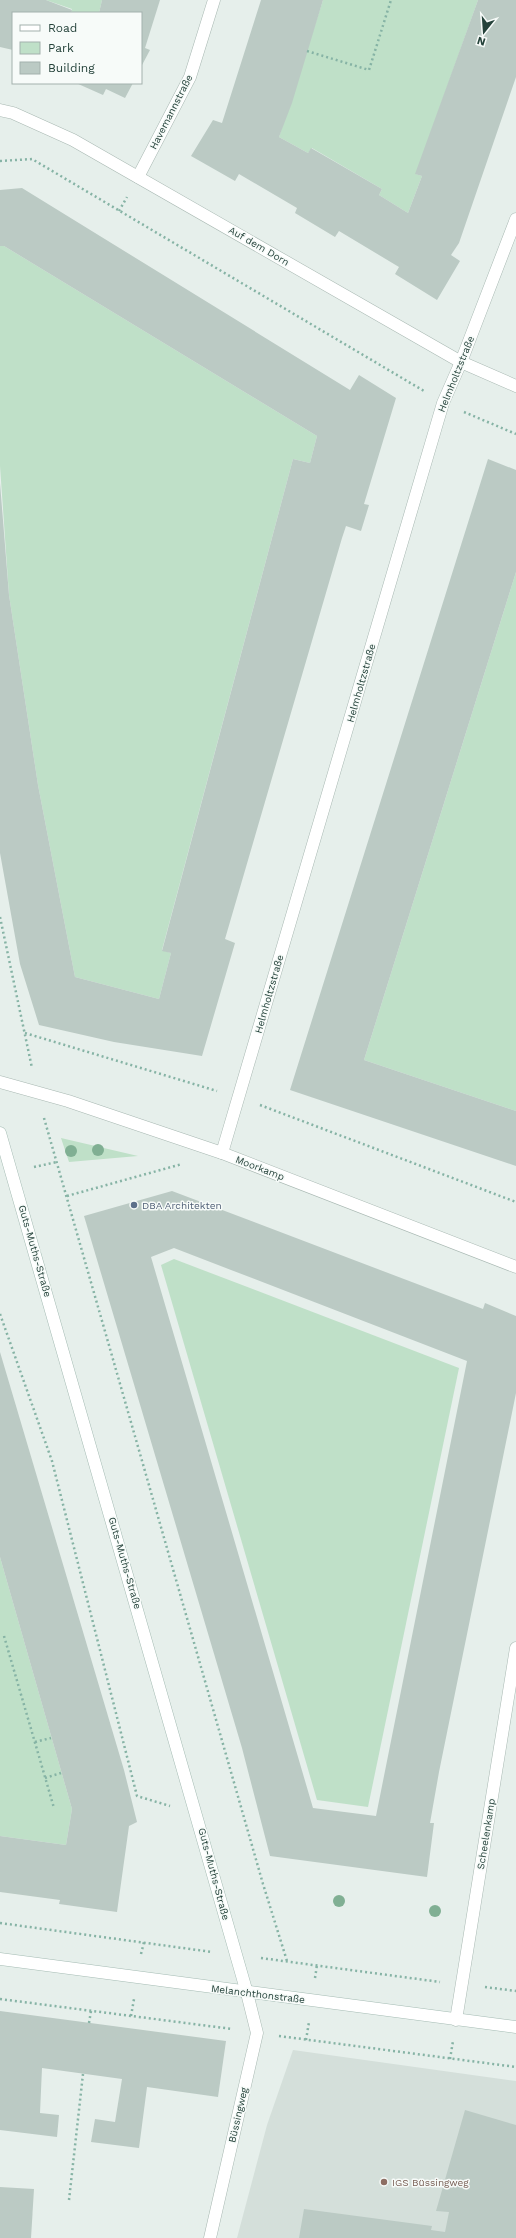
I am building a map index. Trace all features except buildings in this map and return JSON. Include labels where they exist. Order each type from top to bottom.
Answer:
[{"type":"street","name":"Havemannstraße","points":[[138,177],[190,77],[214,0]]},
{"type":"street","name":"Auf dem Dorn","points":[[0,110],[13,113],[73,140],[461,362],[516,386]]},
{"type":"street","name":"Helmholtzstraße","points":[[222,1153],[443,403],[461,362],[516,219]]},
{"type":"street","name":"Moorkamp","points":[[0,1082],[37,1091],[222,1153],[516,1267]]},
{"type":"street","name":"Guts-Muths-Straße","points":[[0,1133],[197,1814],[247,1993]]},
{"type":"street","name":"Scheelenkamp","points":[[456,2020],[516,1648]]},
{"type":"street","name":"Melanchthonstraße","points":[[0,1959],[247,1993],[516,2027]]},
{"type":"street","name":"Büssingweg","points":[[210,2238],[257,2033],[247,1993]]},
{"type":"path","points":[[307,51],[369,70],[391,0]]},
{"type":"path","points":[[0,161],[32,159],[443,403],[516,434]]},
{"type":"path","points":[[0,917],[37,1091],[287,1961]]},
{"type":"path","points":[[25,1033],[239,1097],[516,1202]]},
{"type":"path","points":[[67,1196],[184,1164]]},
{"type":"path","points":[[0,1314],[52,1461],[137,1796],[197,1814]]},
{"type":"path","points":[[4,1636],[54,1808]]},
{"type":"path","points":[[35,1742],[51,1738]]},
{"type":"path","points":[[45,1778],[61,1773]]},
{"type":"path","points":[[0,1923],[516,1991]]},
{"type":"path","points":[[0,1999],[516,2067]]},
{"type":"path","points":[[89,2023],[91,2011]]},
{"type":"path","points":[[68,2200],[83,2074]]},
{"type":"shaded area","name":"IGS Büssingweg","points":[[293,2050],[516,2081],[516,2238],[237,2238],[267,2125]]},
{"type":"green space","points":[[46,0],[102,0],[99,12],[71,12],[72,9]]},
{"type":"green space","points":[[323,0],[478,0],[416,174],[422,176],[408,213],[379,195],[382,189],[312,148],[308,153],[279,137]]},
{"type":"green space","points":[[0,246],[4,246],[317,436],[310,463],[293,459],[162,950],[171,953],[159,999],[75,977],[38,785],[9,595],[0,466]]},
{"type":"green space","points":[[516,572],[516,1111],[364,1060]]},
{"type":"green space","points":[[61,1138],[138,1156],[69,1162]]},
{"type":"green space","points":[[174,1259],[459,1368],[368,1807],[317,1800],[161,1265]]},
{"type":"green space","points":[[0,1557],[72,1809],[66,1845],[0,1836]]},
{"type":"place","name":"DBA Architekten","points":[[134,1205]]},
{"type":"place","name":"IGS Büssingweg","points":[[384,2182]]}]
